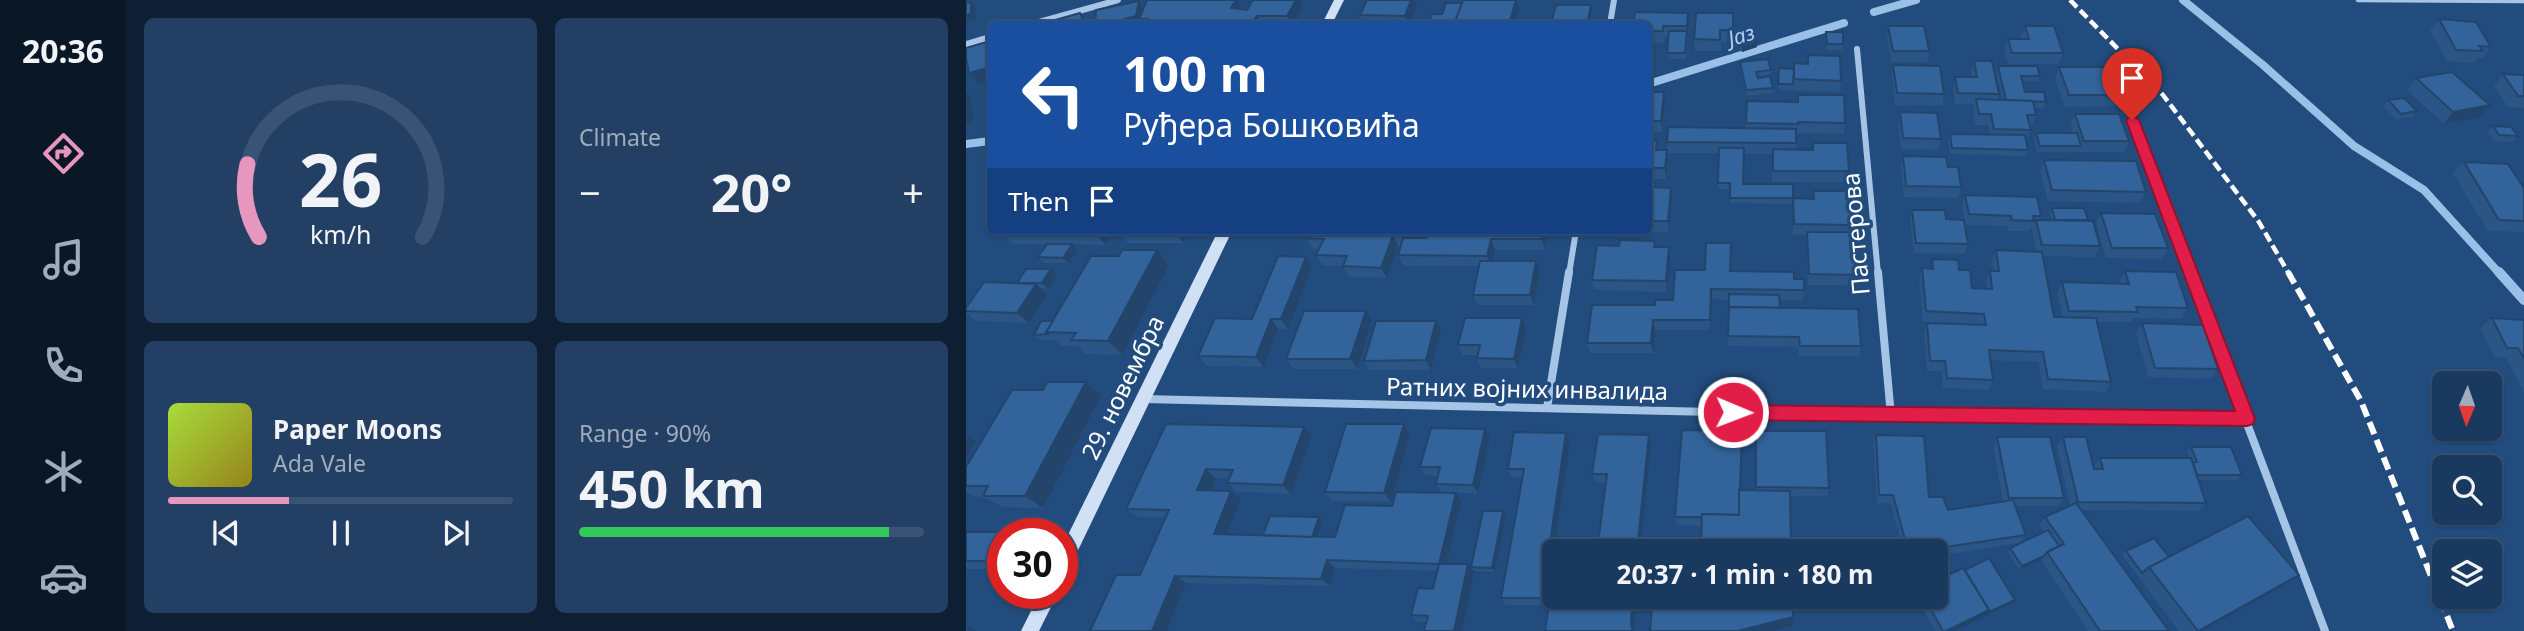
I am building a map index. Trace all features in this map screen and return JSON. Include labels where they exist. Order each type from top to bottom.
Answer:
[{"type":"street","points":[[1043,21],[1118,0]]},
{"type":"street","points":[[1328,21],[1339,0]]},
{"type":"street","points":[[1610,21],[1614,0]]},
{"type":"street","points":[[966,44],[987,38]]},
{"type":"street","name":"Пастерова","points":[[1857,49],[1891,416]]},
{"type":"street","points":[[2123,94],[2326,631]]},
{"type":"street","name":"29. новембра","points":[[1078,532],[1224,235]]},
{"type":"street","points":[[1547,408],[1575,235]]},
{"type":"street","name":"Ратних војних инвалида","points":[[1143,399],[1891,416],[2247,419]]},
{"type":"street","points":[[1030,631],[1041,609]]},
{"type":"lane","points":[[2358,0],[2524,1]]},
{"type":"building","points":[[1147,0],[1236,0],[1231,8],[1247,10],[1253,0],[1296,0],[1287,16],[1257,16],[1253,21],[1139,19]]},
{"type":"building","points":[[1367,0],[1411,0],[1405,16],[1360,15]]},
{"type":"building","points":[[1463,0],[1516,0],[1510,21],[1455,21]]},
{"type":"building","points":[[1139,1],[1136,16],[1124,21],[1095,21],[1096,10]]},
{"type":"building","points":[[971,2],[971,14],[966,15],[966,3]]},
{"type":"building","points":[[1446,3],[1462,3],[1455,21],[1429,21],[1432,14],[1442,14]]},
{"type":"building","points":[[1556,5],[1591,5],[1588,21],[1552,21]]},
{"type":"building","points":[[1635,12],[1688,13],[1687,26],[1663,26],[1663,31],[1652,31],[1652,21],[1634,21]]},
{"type":"building","points":[[1080,13],[1084,21],[1052,21]]},
{"type":"building","points":[[1696,13],[1733,13],[1733,30],[1720,30],[1720,40],[1694,39]]},
{"type":"building","points":[[2439,19],[2476,22],[2491,47],[2479,46],[2483,51],[2456,50]]},
{"type":"building","points":[[1888,26],[1924,26],[1929,51],[1893,51]]},
{"type":"building","points":[[2025,26],[2054,26],[2063,53],[2012,53],[2008,39],[2029,39]]},
{"type":"building","points":[[1669,31],[1687,31],[1685,53],[1667,53]]},
{"type":"building","points":[[1826,32],[1843,32],[1843,44],[1827,44]]},
{"type":"building","points":[[1752,34],[1757,41],[1742,46],[1737,39]]},
{"type":"building","points":[[987,42],[987,72],[984,69],[969,73],[966,48]]},
{"type":"building","points":[[1808,55],[1840,56],[1841,81],[1794,79],[1794,63],[1808,64]]},
{"type":"building","points":[[1768,59],[1771,70],[1756,72],[1758,78],[1770,76],[1773,88],[1746,90],[1740,62]]},
{"type":"building","points":[[1974,61],[1992,61],[1999,94],[1958,93],[1955,77],[1977,77]]},
{"type":"building","points":[[1893,65],[1940,66],[1944,94],[1897,93]]},
{"type":"building","points":[[1998,66],[2037,66],[2040,76],[2021,76],[2025,92],[2044,92],[2046,102],[2006,100]]},
{"type":"building","points":[[2059,67],[2112,67],[2123,95],[2069,95]]},
{"type":"building","points":[[1779,68],[1794,69],[1793,84],[1778,84]]},
{"type":"building","points":[[2452,72],[2490,105],[2453,112],[2416,78]]},
{"type":"building","points":[[2503,74],[2524,75],[2524,96],[2518,96]]},
{"type":"building","points":[[1652,92],[1664,92],[1661,121],[1652,121]]},
{"type":"building","points":[[1798,95],[1844,95],[1845,123],[1746,123],[1747,101],[1798,102]]},
{"type":"building","points":[[2404,98],[2417,111],[2401,114],[2388,100]]},
{"type":"building","points":[[1976,99],[2033,101],[2036,115],[2027,115],[2031,130],[1994,129],[1991,114],[1979,114]]},
{"type":"building","points":[[1900,112],[1937,113],[1941,139],[1903,138]]},
{"type":"building","points":[[2075,114],[2119,114],[2129,141],[2084,141]]},
{"type":"building","points":[[2493,126],[2511,127],[2518,136],[2499,135]]},
{"type":"building","points":[[1668,127],[1796,129],[1796,143],[1667,142]]},
{"type":"building","points":[[2036,133],[2077,133],[2081,146],[2040,146]]},
{"type":"building","points":[[1950,134],[2025,135],[2028,150],[1952,148]]},
{"type":"building","points":[[1652,140],[1657,141],[1656,150],[1667,150],[1665,168],[1652,168]]},
{"type":"building","points":[[1813,143],[1847,143],[1849,171],[1773,171],[1773,149],[1813,150]]},
{"type":"building","points":[[1719,148],[1744,148],[1743,184],[1793,184],[1793,198],[1730,198],[1730,183],[1718,183]]},
{"type":"building","points":[[1903,156],[1946,157],[1948,167],[1958,167],[1961,187],[1906,186]]},
{"type":"building","points":[[2044,160],[2136,161],[2146,192],[2052,190]]},
{"type":"building","points":[[2464,162],[2508,164],[2524,188],[2524,221],[2499,220]]},
{"type":"building","points":[[1652,187],[1671,188],[1668,221],[1652,221]]},
{"type":"building","points":[[1813,191],[1849,191],[1852,225],[1794,224],[1793,198],[1814,199]]},
{"type":"building","points":[[1965,195],[2037,197],[2041,216],[2033,216],[2034,221],[2012,220],[2011,216],[1969,214]]},
{"type":"building","points":[[2052,208],[2084,208],[2088,220],[2055,220]]},
{"type":"building","points":[[1912,210],[1945,210],[1946,219],[1964,220],[1968,244],[1916,243]]},
{"type":"building","points":[[2101,213],[2155,214],[2168,248],[2112,248]]},
{"type":"building","points":[[2036,220],[2093,221],[2100,246],[2042,245]]},
{"type":"building","points":[[1807,232],[1854,232],[1858,275],[1809,274]]},
{"type":"building","points":[[1308,235],[1393,235],[1381,268],[1343,266],[1347,256],[1316,255],[1324,239],[1306,238]]},
{"type":"building","points":[[1428,235],[1542,235],[1542,239],[1491,239],[1487,256],[1398,255],[1403,238],[1427,238]]},
{"type":"building","points":[[1620,240],[1655,241],[1654,247],[1669,247],[1666,281],[1592,280],[1597,245],[1619,246]]},
{"type":"building","points":[[1706,243],[1731,243],[1730,271],[1794,272],[1794,279],[1804,279],[1804,290],[1711,289],[1710,320],[1653,320],[1651,343],[1587,343],[1592,305],[1655,305],[1655,300],[1673,300],[1675,270],[1705,270]]},
{"type":"building","points":[[1047,244],[1072,244],[1063,258],[1038,257]]},
{"type":"building","points":[[1122,250],[1157,250],[1108,341],[1071,340],[1076,333],[1046,332],[1091,256],[1119,256]]},
{"type":"building","points":[[1996,250],[2042,252],[2054,317],[2096,318],[2111,382],[2048,379],[2043,352],[1989,350],[1993,380],[1947,378],[1945,361],[1930,361],[1927,323],[1986,325],[1984,314],[1926,311],[1922,268],[1933,269],[1932,259],[1958,260],[1959,270],[1970,270],[1972,288],[1992,289],[1990,271],[1999,271]]},
{"type":"building","points":[[1278,256],[1306,257],[1281,319],[1271,319],[1256,357],[1198,356],[1215,318],[1252,319]]},
{"type":"building","points":[[1480,261],[1536,261],[1530,295],[1473,295]]},
{"type":"building","points":[[1026,269],[1051,269],[1042,283],[1017,283]]},
{"type":"building","points":[[2125,271],[2176,272],[2188,308],[2136,307],[2138,312],[2069,311],[2062,282],[2129,284]]},
{"type":"building","points":[[984,282],[1036,284],[1017,313],[966,311]]},
{"type":"building","points":[[1729,294],[1779,295],[1780,308],[1729,307]]},
{"type":"building","points":[[1729,307],[1858,309],[1861,346],[1800,346],[1799,337],[1728,336]]},
{"type":"building","points":[[1304,311],[1366,311],[1350,359],[1286,359]]},
{"type":"building","points":[[1465,318],[1522,318],[1514,359],[1477,358],[1480,345],[1458,345]]},
{"type":"building","points":[[2492,318],[2524,320],[2524,359],[2518,348],[2507,348]]},
{"type":"building","points":[[1041,321],[1053,321],[1046,332],[1048,334],[1034,335]]},
{"type":"building","points":[[1376,321],[1436,321],[1426,360],[1364,361]]},
{"type":"building","points":[[2142,323],[2203,325],[2218,369],[2155,368]]},
{"type":"building","points":[[1047,382],[1086,382],[1025,496],[983,496],[988,486],[966,486],[966,467],[1012,390],[1043,390]]},
{"type":"building","points":[[1166,424],[1304,427],[1283,485],[1227,483],[1233,470],[1206,469],[1197,490],[1231,491],[1214,534],[1335,537],[1345,505],[1392,506],[1396,492],[1456,493],[1439,564],[1327,560],[1321,579],[1175,576],[1152,631],[1090,631],[1116,575],[1140,575],[1169,510],[1126,509]]},
{"type":"building","points":[[1346,424],[1404,424],[1384,493],[1325,492]]},
{"type":"building","points":[[1431,428],[1485,429],[1473,485],[1436,484],[1440,467],[1420,467]]},
{"type":"building","points":[[1682,430],[1742,431],[1739,515],[1702,514],[1702,517],[1675,517]]},
{"type":"building","points":[[1756,431],[1826,431],[1829,488],[1756,487]]},
{"type":"building","points":[[1514,432],[1566,433],[1551,539],[1542,539],[1542,598],[1501,598],[1524,469],[1508,469]]},
{"type":"building","points":[[1598,434],[1649,435],[1638,539],[1599,539],[1607,474],[1592,474]]},
{"type":"building","points":[[1876,435],[1924,436],[1929,497],[1943,497],[1948,510],[2013,500],[2026,535],[1948,547],[1948,539],[1905,539],[1893,495],[1879,495]]},
{"type":"building","points":[[1997,437],[2050,437],[2064,498],[2009,498]]},
{"type":"building","points":[[2063,437],[2086,437],[2094,469],[2103,469],[2100,458],[2191,458],[2206,503],[2078,502]]},
{"type":"building","points":[[2191,447],[2231,447],[2242,475],[2197,475],[2193,462],[2197,462]]},
{"type":"building","points":[[1739,490],[1790,491],[1791,539],[1701,539],[1702,514],[1739,515]]},
{"type":"building","points":[[2076,503],[2169,631],[2100,631],[2047,552],[2064,544],[2045,517]]},
{"type":"building","points":[[1483,511],[1503,511],[1492,568],[1471,567]]},
{"type":"building","points":[[1270,516],[1319,517],[1312,537],[1263,535]]},
{"type":"building","points":[[2248,516],[2299,575],[2198,631],[2149,567]]},
{"type":"building","points":[[2048,530],[2059,546],[2022,566],[2010,548]]},
{"type":"building","points":[[966,532],[987,532],[987,561],[966,561]]},
{"type":"building","points":[[2154,538],[2169,557],[2142,573],[2126,551]]},
{"type":"building","points":[[1989,558],[2015,600],[1987,613],[1989,610],[1965,570]]},
{"type":"building","points":[[1439,564],[1468,564],[1454,631],[1424,631],[1428,616],[1411,615],[1418,588],[1433,589]]},
{"type":"building","points":[[1963,568],[1989,610],[1943,631],[1931,609],[1948,609],[1948,575]]},
{"type":"building","points":[[1548,609],[1632,609],[1632,631],[1545,631]]},
{"type":"building","points":[[1652,609],[1793,609],[1793,617],[1738,631],[1650,631]]},
{"type":"waterway","name":"Јаз","points":[[1874,12],[1916,0]]},
{"type":"waterway","points":[[2183,0],[2263,65],[2354,146],[2424,190],[2500,274]]},
{"type":"waterway","name":"Јаз","points":[[1652,83],[1844,23]]},
{"type":"waterway","name":"Јаз","points":[[966,144],[987,141]]},
{"type":"waterway","points":[[2499,272],[2524,300]]},
{"type":"railway","points":[[2070,0],[2163,95],[2259,222],[2289,274]]},
{"type":"railway","points":[[2288,272],[2361,401],[2453,631]]},
{"type":"route","points":[[1733,412],[2247,419],[2132,120]]}]
